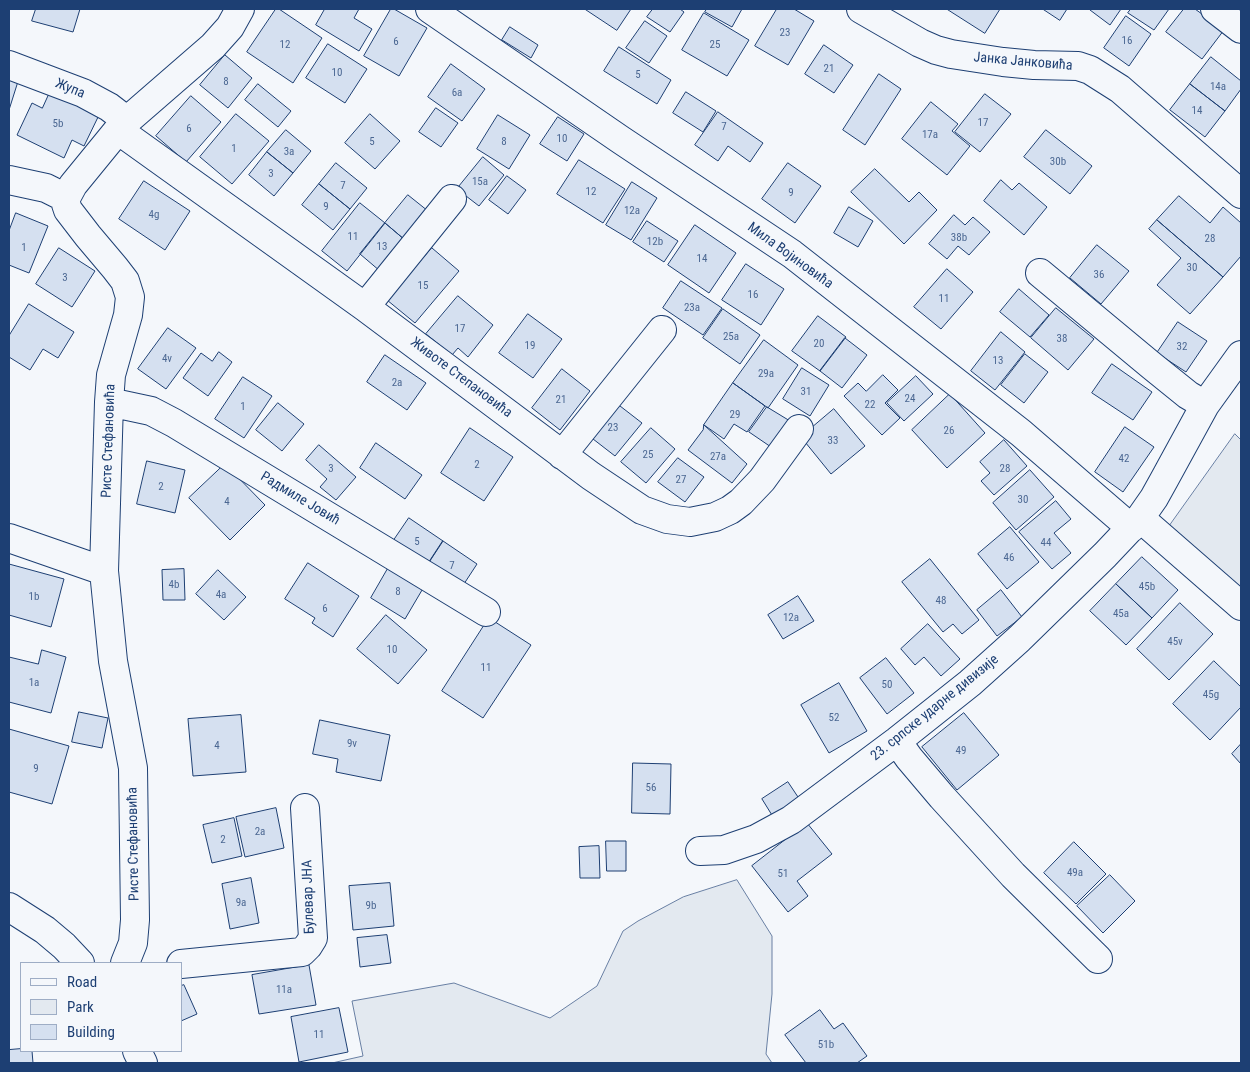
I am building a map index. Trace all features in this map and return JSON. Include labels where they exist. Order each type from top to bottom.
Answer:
[{"type":"street","points":[[9,180],[46,188],[66,198],[73,185],[122,125],[218,40],[230,27],[240,9]]},
{"type":"street","name":"Мила Војиновића","points":[[430,9],[620,140],[792,254],[1135,523]]},
{"type":"street","name":"Јанка Јанковића","points":[[861,9],[920,43],[951,54],[1018,64],[1078,66],[1090,70],[1120,89],[1241,194]]},
{"type":"street","points":[[1215,9],[1241,29]]},
{"type":"street","name":"Жупа","points":[[9,65],[83,93],[109,107],[122,125]]},
{"type":"street","name":"Животе Степановића","points":[[122,125],[562,455],[642,510],[667,519],[690,522],[716,518],[741,502],[762,480],[799,428]]},
{"type":"street","name":"Ристе Стефановића","points":[[66,198],[68,210],[116,268],[125,281],[130,297],[128,315],[111,375],[104,571],[113,661],[133,768],[135,920],[133,943],[125,962]]},
{"type":"street","points":[[365,307],[452,199]]},
{"type":"street","points":[[1040,273],[1188,395],[1205,405]]},
{"type":"street","points":[[562,455],[662,330]]},
{"type":"street","name":"23. српске ударне дивизије","points":[[700,851],[724,850],[756,840],[791,820],[897,742],[970,683],[1019,639],[1135,523],[1164,480],[1205,405],[1241,355]]},
{"type":"street","name":"Радмиле Јовић","points":[[109,402],[151,411],[174,423],[486,612]]},
{"type":"street","points":[[1135,523],[1241,606]]},
{"type":"street","points":[[9,538],[104,571]]},
{"type":"street","points":[[897,742],[942,797],[1012,875],[1098,959]]},
{"type":"street","name":"Булевар ЈНА","points":[[182,964],[302,952],[308,946],[313,938],[305,808]]},
{"type":"street","points":[[9,907],[45,930],[79,962]]},
{"type":"green space","points":[[1235,434],[1241,440],[1241,590],[1168,528]]},
{"type":"green space","points":[[737,880],[772,936],[772,994],[766,1054],[772,1063],[332,1063],[363,1056],[352,1001],[454,983],[550,1018],[597,986],[623,931],[683,897]]},
{"type":"building","points":[[36,9],[80,9],[73,32],[32,21]]},
{"type":"building","points":[[276,9],[279,9],[322,38],[293,83],[247,52]]},
{"type":"building","points":[[325,9],[359,9],[354,18],[372,29],[359,51],[316,25]]},
{"type":"building","points":[[391,9],[427,28],[399,76],[364,56]]},
{"type":"building","points":[[585,9],[631,9],[617,30]]},
{"type":"building","points":[[653,9],[680,9],[684,12],[670,32],[647,17]]},
{"type":"building","points":[[707,9],[742,9],[732,27],[705,12]]},
{"type":"building","points":[[777,9],[794,9],[814,21],[788,65],[755,46]]},
{"type":"building","points":[[947,9],[1000,9],[985,33]]},
{"type":"building","points":[[1043,9],[1067,9],[1060,20]]},
{"type":"building","points":[[1090,9],[1121,9],[1110,25]]},
{"type":"building","points":[[1131,9],[1169,9],[1154,30],[1128,13]]},
{"type":"building","points":[[1184,9],[1195,9],[1224,30],[1202,59],[1166,32]]},
{"type":"building","points":[[704,13],[749,40],[727,76],[682,50]]},
{"type":"building","points":[[1126,16],[1151,34],[1129,66],[1104,48]]},
{"type":"building","points":[[645,21],[667,36],[649,63],[626,48]]},
{"type":"building","points":[[510,27],[538,45],[531,58],[502,40]]},
{"type":"building","points":[[328,44],[367,69],[345,103],[306,78]]},
{"type":"building","points":[[824,45],[853,65],[834,93],[805,74]]},
{"type":"building","points":[[619,47],[671,80],[657,104],[604,71]]},
{"type":"building","points":[[225,55],[252,78],[228,108],[200,85]]},
{"type":"building","points":[[1211,57],[1241,81],[1241,89],[1225,111],[1190,84]]},
{"type":"building","points":[[451,64],[485,89],[462,121],[428,97]]},
{"type":"building","points":[[9,71],[20,75],[9,110]]},
{"type":"building","points":[[879,74],[901,89],[865,145],[843,130]]},
{"type":"building","points":[[258,84],[291,111],[278,127],[245,100]]},
{"type":"building","points":[[1190,84],[1225,111],[1205,137],[1170,110]]},
{"type":"building","points":[[51,90],[100,113],[84,146],[72,140],[64,158],[17,135],[32,103],[42,108]]},
{"type":"building","points":[[686,92],[716,111],[703,132],[673,113]]},
{"type":"building","points":[[985,94],[1011,114],[980,152],[955,132]]},
{"type":"building","points":[[191,96],[221,122],[186,162],[156,136]]},
{"type":"building","points":[[931,102],[958,124],[952,131],[970,146],[947,175],[902,139]]},
{"type":"building","points":[[436,108],[458,123],[441,147],[419,132]]},
{"type":"building","points":[[718,112],[763,143],[750,162],[728,146],[718,161],[695,145]]},
{"type":"building","points":[[236,114],[269,141],[232,184],[200,157]]},
{"type":"building","points":[[370,114],[400,141],[375,169],[345,143]]},
{"type":"building","points":[[498,115],[530,135],[509,169],[477,149]]},
{"type":"building","points":[[558,117],[584,134],[567,161],[540,144]]},
{"type":"building","points":[[286,130],[311,151],[293,173],[267,152]]},
{"type":"building","points":[[1046,130],[1092,166],[1070,194],[1024,157]]},
{"type":"building","points":[[267,152],[293,173],[274,196],[249,175]]},
{"type":"building","points":[[483,157],[504,175],[479,206],[457,189]]},
{"type":"building","points":[[579,160],[625,189],[603,223],[557,194]]},
{"type":"building","points":[[336,163],[367,188],[350,209],[319,184]]},
{"type":"building","points":[[788,163],[821,186],[795,223],[762,199]]},
{"type":"building","points":[[875,169],[909,202],[919,192],[937,210],[904,244],[851,192]]},
{"type":"building","points":[[507,176],[526,190],[508,214],[489,200]]},
{"type":"building","points":[[1001,180],[1012,190],[1019,183],[1047,207],[1024,235],[984,201]]},
{"type":"building","points":[[144,181],[190,211],[165,250],[119,219]]},
{"type":"building","points":[[632,182],[657,198],[631,240],[606,225]]},
{"type":"building","points":[[319,184],[350,209],[333,230],[302,205]]},
{"type":"building","points":[[408,195],[428,211],[405,240],[385,223]]},
{"type":"building","points":[[1179,196],[1210,223],[1223,207],[1241,223],[1241,256],[1223,277],[1157,220]]},
{"type":"building","points":[[360,203],[385,223],[347,271],[322,251]]},
{"type":"building","points":[[849,207],[873,221],[858,247],[834,233]]},
{"type":"building","points":[[16,213],[48,226],[29,273],[9,265],[9,231]]},
{"type":"building","points":[[954,215],[965,225],[973,217],[990,232],[969,255],[958,246],[947,259],[929,244]]},
{"type":"building","points":[[1157,220],[1223,277],[1190,314],[1157,285],[1181,258],[1149,229]]},
{"type":"building","points":[[647,221],[678,241],[664,262],[633,242]]},
{"type":"building","points":[[385,223],[405,240],[380,271],[360,254]]},
{"type":"building","points":[[695,225],[736,253],[709,293],[668,265]]},
{"type":"building","points":[[1097,245],[1129,271],[1101,304],[1070,278]]},
{"type":"building","points":[[59,248],[95,271],[72,307],[36,284]]},
{"type":"building","points":[[432,248],[459,271],[415,323],[387,300]]},
{"type":"building","points":[[746,264],[784,289],[761,325],[722,300]]},
{"type":"building","points":[[947,269],[973,292],[941,329],[914,307]]},
{"type":"building","points":[[681,281],[722,308],[703,335],[663,308]]},
{"type":"building","points":[[1019,289],[1049,315],[1030,337],[1000,312]]},
{"type":"building","points":[[458,296],[493,325],[468,357],[458,348],[452,355],[426,334]]},
{"type":"building","points":[[29,304],[74,332],[58,358],[43,349],[30,370],[9,357],[9,336]]},
{"type":"building","points":[[1056,308],[1094,339],[1068,370],[1031,338]]},
{"type":"building","points":[[723,309],[760,335],[740,364],[703,338]]},
{"type":"building","points":[[528,314],[562,339],[533,378],[499,353]]},
{"type":"building","points":[[818,316],[846,337],[820,371],[792,351]]},
{"type":"building","points":[[1178,322],[1207,341],[1186,372],[1157,353]]},
{"type":"building","points":[[168,328],[196,348],[166,389],[138,369]]},
{"type":"building","points":[[1001,332],[1025,352],[995,390],[971,371]]},
{"type":"building","points":[[845,338],[867,355],[842,388],[820,371]]},
{"type":"building","points":[[764,340],[798,365],[768,408],[733,383]]},
{"type":"building","points":[[219,352],[232,362],[208,396],[183,378],[201,353],[212,361]]},
{"type":"building","points":[[1025,354],[1048,372],[1024,403],[1001,385]]},
{"type":"building","points":[[385,355],[426,383],[407,410],[367,382]]},
{"type":"building","points":[[1112,364],[1152,392],[1133,420],[1092,393]]},
{"type":"building","points":[[802,368],[829,385],[810,416],[783,399]]},
{"type":"building","points":[[562,369],[590,391],[560,430],[532,408]]},
{"type":"building","points":[[883,375],[898,390],[885,403],[900,418],[882,435],[844,396],[858,383],[866,391]]},
{"type":"building","points":[[916,376],[933,394],[904,421],[887,403]]},
{"type":"building","points":[[243,377],[272,396],[244,438],[215,419]]},
{"type":"building","points":[[733,383],[765,406],[747,432],[734,424],[724,439],[704,425]]},
{"type":"building","points":[[950,394],[985,433],[947,468],[912,430]]},
{"type":"building","points":[[611,399],[642,423],[615,456],[584,432]]},
{"type":"building","points":[[278,403],[304,424],[282,451],[256,430]]},
{"type":"building","points":[[767,407],[790,421],[771,447],[749,432]]},
{"type":"building","points":[[834,409],[865,446],[831,474],[801,437]]},
{"type":"building","points":[[704,425],[747,464],[732,483],[688,450],[703,430]]},
{"type":"building","points":[[1125,427],[1154,447],[1123,492],[1095,472]]},
{"type":"building","points":[[470,428],[513,457],[484,501],[441,473]]},
{"type":"building","points":[[651,428],[675,449],[646,483],[621,462]]},
{"type":"building","points":[[1004,440],[1027,466],[994,495],[981,481],[990,473],[980,462]]},
{"type":"building","points":[[376,443],[422,475],[405,499],[360,468]]},
{"type":"building","points":[[319,445],[356,477],[336,500],[320,487],[327,479],[306,460]]},
{"type":"building","points":[[678,458],[704,477],[685,502],[658,482]]},
{"type":"building","points":[[147,461],[185,470],[175,513],[137,504]]},
{"type":"building","points":[[225,464],[265,505],[230,540],[189,498]]},
{"type":"building","points":[[1030,470],[1054,497],[1016,530],[993,503]]},
{"type":"building","points":[[1056,501],[1071,519],[1054,533],[1071,553],[1052,569],[1019,532]]},
{"type":"building","points":[[409,518],[443,541],[426,567],[392,543]]},
{"type":"building","points":[[1010,527],[1039,562],[1007,589],[978,554]]},
{"type":"building","points":[[443,541],[477,564],[460,590],[426,567]]},
{"type":"building","points":[[1142,557],[1178,590],[1152,618],[1116,584]]},
{"type":"building","points":[[930,559],[979,620],[962,634],[953,624],[943,632],[902,582]]},
{"type":"building","points":[[308,563],[359,596],[333,637],[312,623],[315,618],[285,599]]},
{"type":"building","points":[[9,564],[64,579],[51,627],[9,615]]},
{"type":"building","points":[[390,565],[425,585],[405,619],[371,598]]},
{"type":"building","points":[[184,569],[185,600],[163,600],[162,570]]},
{"type":"building","points":[[218,570],[246,597],[224,620],[196,594]]},
{"type":"building","points":[[1116,584],[1152,618],[1126,645],[1090,611]]},
{"type":"building","points":[[1001,590],[1022,617],[997,636],[977,610]]},
{"type":"building","points":[[798,596],[814,621],[783,639],[768,615]]},
{"type":"building","points":[[1180,603],[1213,634],[1169,680],[1137,649]]},
{"type":"building","points":[[386,615],[427,650],[398,684],[357,649]]},
{"type":"building","points":[[489,618],[531,645],[483,718],[442,691]]},
{"type":"building","points":[[928,624],[960,659],[941,676],[924,657],[915,665],[901,649]]},
{"type":"building","points":[[42,650],[66,657],[51,713],[9,702],[9,657],[38,664]]},
{"type":"building","points":[[886,658],[914,693],[887,714],[860,678]]},
{"type":"building","points":[[1214,661],[1241,687],[1241,707],[1210,740],[1173,704]]},
{"type":"building","points":[[839,683],[867,731],[829,753],[801,705]]},
{"type":"building","points":[[79,712],[108,718],[102,748],[72,742]]},
{"type":"building","points":[[964,713],[999,755],[957,790],[922,747]]},
{"type":"building","points":[[241,715],[246,772],[193,776],[188,719]]},
{"type":"building","points":[[320,720],[390,735],[381,781],[336,772],[338,759],[313,754]]},
{"type":"building","points":[[9,729],[69,746],[52,804],[9,792]]},
{"type":"building","points":[[1241,744],[1241,764],[1232,754]]},
{"type":"building","points":[[633,763],[671,764],[670,814],[632,813]]},
{"type":"building","points":[[788,782],[802,803],[775,820],[762,799]]},
{"type":"building","points":[[276,808],[284,848],[245,857],[236,817]]},
{"type":"building","points":[[234,818],[242,856],[212,863],[203,825]]},
{"type":"building","points":[[807,823],[832,854],[797,881],[808,896],[788,912],[752,866]]},
{"type":"building","points":[[606,841],[626,841],[626,871],[607,871]]},
{"type":"building","points":[[1074,842],[1106,874],[1076,904],[1044,873]]},
{"type":"building","points":[[599,846],[600,878],[580,878],[579,847]]},
{"type":"building","points":[[1110,875],[1135,901],[1103,933],[1077,906]]},
{"type":"building","points":[[251,878],[259,923],[230,929],[222,884]]},
{"type":"building","points":[[390,883],[394,926],[353,930],[349,886]]},
{"type":"building","points":[[387,935],[391,963],[360,967],[357,938]]},
{"type":"building","points":[[309,965],[316,1005],[259,1014],[252,975]]},
{"type":"building","points":[[184,985],[197,1014],[182,1021],[182,986]]},
{"type":"building","points":[[339,1008],[348,1052],[299,1062],[291,1017]]},
{"type":"building","points":[[820,1010],[834,1029],[843,1023],[867,1056],[857,1063],[806,1063],[785,1035]]},
{"type":"building","points":[[20,1049],[20,1052],[32,1052],[33,1063],[9,1063],[9,1050]]}]
